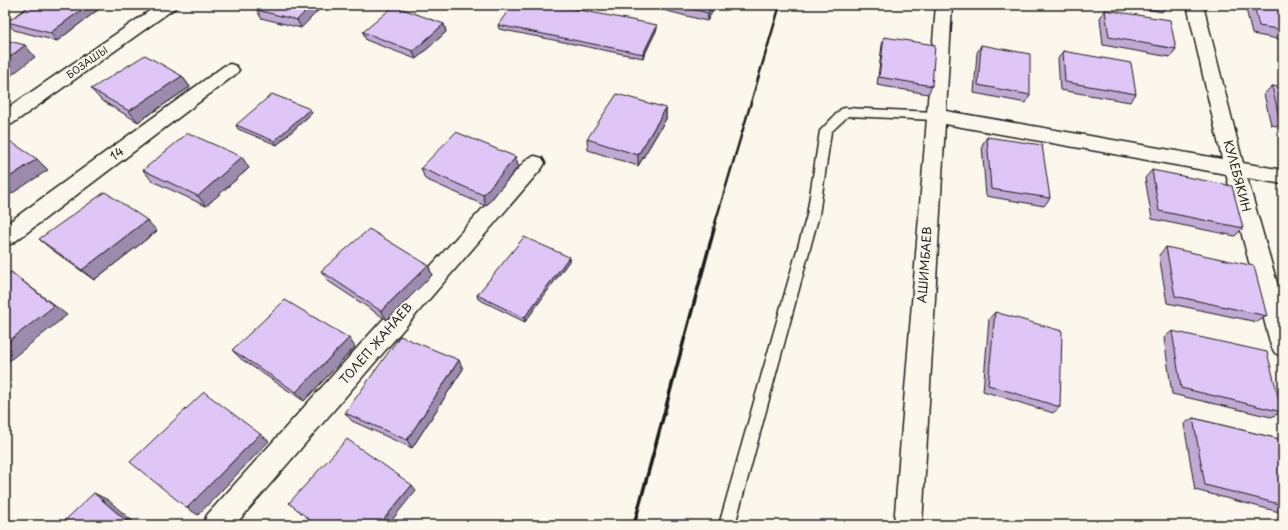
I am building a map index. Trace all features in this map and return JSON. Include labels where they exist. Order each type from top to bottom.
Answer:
[{"type":"street","name":"БОЗАШЫ","points":[[5,118],[169,5]]},
{"type":"street","name":"АШИМБАЕВ","points":[[908,525],[935,116],[944,5]]},
{"type":"street","name":"КУЛЕБЯКИН","points":[[1195,5],[1234,167],[1283,346]]},
{"type":"street","name":"14","points":[[5,237],[230,70]]},
{"type":"street","points":[[935,116],[1234,167],[1283,177]]},
{"type":"street","name":"ТОЛЕП ЖАНАЕВ","points":[[217,525],[535,162]]},
{"type":"lane","points":[[727,525],[813,215],[826,131],[845,112],[935,116]]},
{"type":"building","points":[[31,5],[88,5],[50,33],[7,22]]},
{"type":"building","points":[[262,5],[312,5],[297,20],[257,10]]},
{"type":"building","points":[[512,5],[554,5],[657,25],[643,54],[498,25]]},
{"type":"building","points":[[676,5],[712,5],[708,13]]},
{"type":"building","points":[[1254,5],[1283,6],[1283,30],[1259,26]]},
{"type":"building","points":[[394,6],[444,24],[413,51],[363,32]]},
{"type":"building","points":[[1105,10],[1170,20],[1176,49],[1109,37]]},
{"type":"building","points":[[884,37],[935,45],[932,86],[879,77]]},
{"type":"building","points":[[5,40],[25,45],[5,61]]},
{"type":"building","points":[[981,45],[1030,54],[1030,95],[978,85]]},
{"type":"building","points":[[1063,51],[1131,63],[1136,94],[1065,82]]},
{"type":"building","points":[[145,55],[182,76],[129,111],[91,89]]},
{"type":"building","points":[[1272,86],[1283,88],[1283,118],[1279,117]]},
{"type":"building","points":[[272,94],[310,109],[274,141],[236,125]]},
{"type":"building","points":[[617,94],[666,108],[638,155],[587,139]]},
{"type":"building","points":[[456,132],[516,157],[483,195],[421,168]]},
{"type":"building","points":[[188,133],[242,157],[198,196],[143,170]]},
{"type":"building","points":[[987,137],[1042,145],[1050,198],[991,189]]},
{"type":"building","points":[[5,138],[37,159],[5,180]]},
{"type":"building","points":[[1152,170],[1232,186],[1243,228],[1159,211]]},
{"type":"building","points":[[105,192],[147,220],[82,270],[39,239]]},
{"type":"building","points":[[369,229],[428,265],[381,311],[321,271]]},
{"type":"building","points":[[524,237],[569,257],[524,318],[477,295]]},
{"type":"building","points":[[1166,247],[1254,266],[1267,316],[1175,296]]},
{"type":"building","points":[[11,272],[54,306],[5,344],[5,277]]},
{"type":"building","points":[[285,300],[349,338],[296,392],[232,350]]},
{"type":"building","points":[[995,312],[1062,331],[1060,407],[988,385]]},
{"type":"building","points":[[1172,331],[1267,352],[1282,412],[1181,388]]},
{"type":"building","points":[[400,336],[459,360],[407,440],[345,413]]},
{"type":"building","points":[[204,392],[260,434],[187,508],[130,462]]},
{"type":"building","points":[[1193,418],[1283,440],[1283,505],[1205,485]]},
{"type":"building","points":[[347,439],[412,485],[379,525],[316,525],[289,503]]},
{"type":"building","points":[[94,493],[131,525],[60,525]]},
{"type":"railway","points":[[713,230],[780,5]]},
{"type":"railway","points":[[634,525],[714,229]]}]
